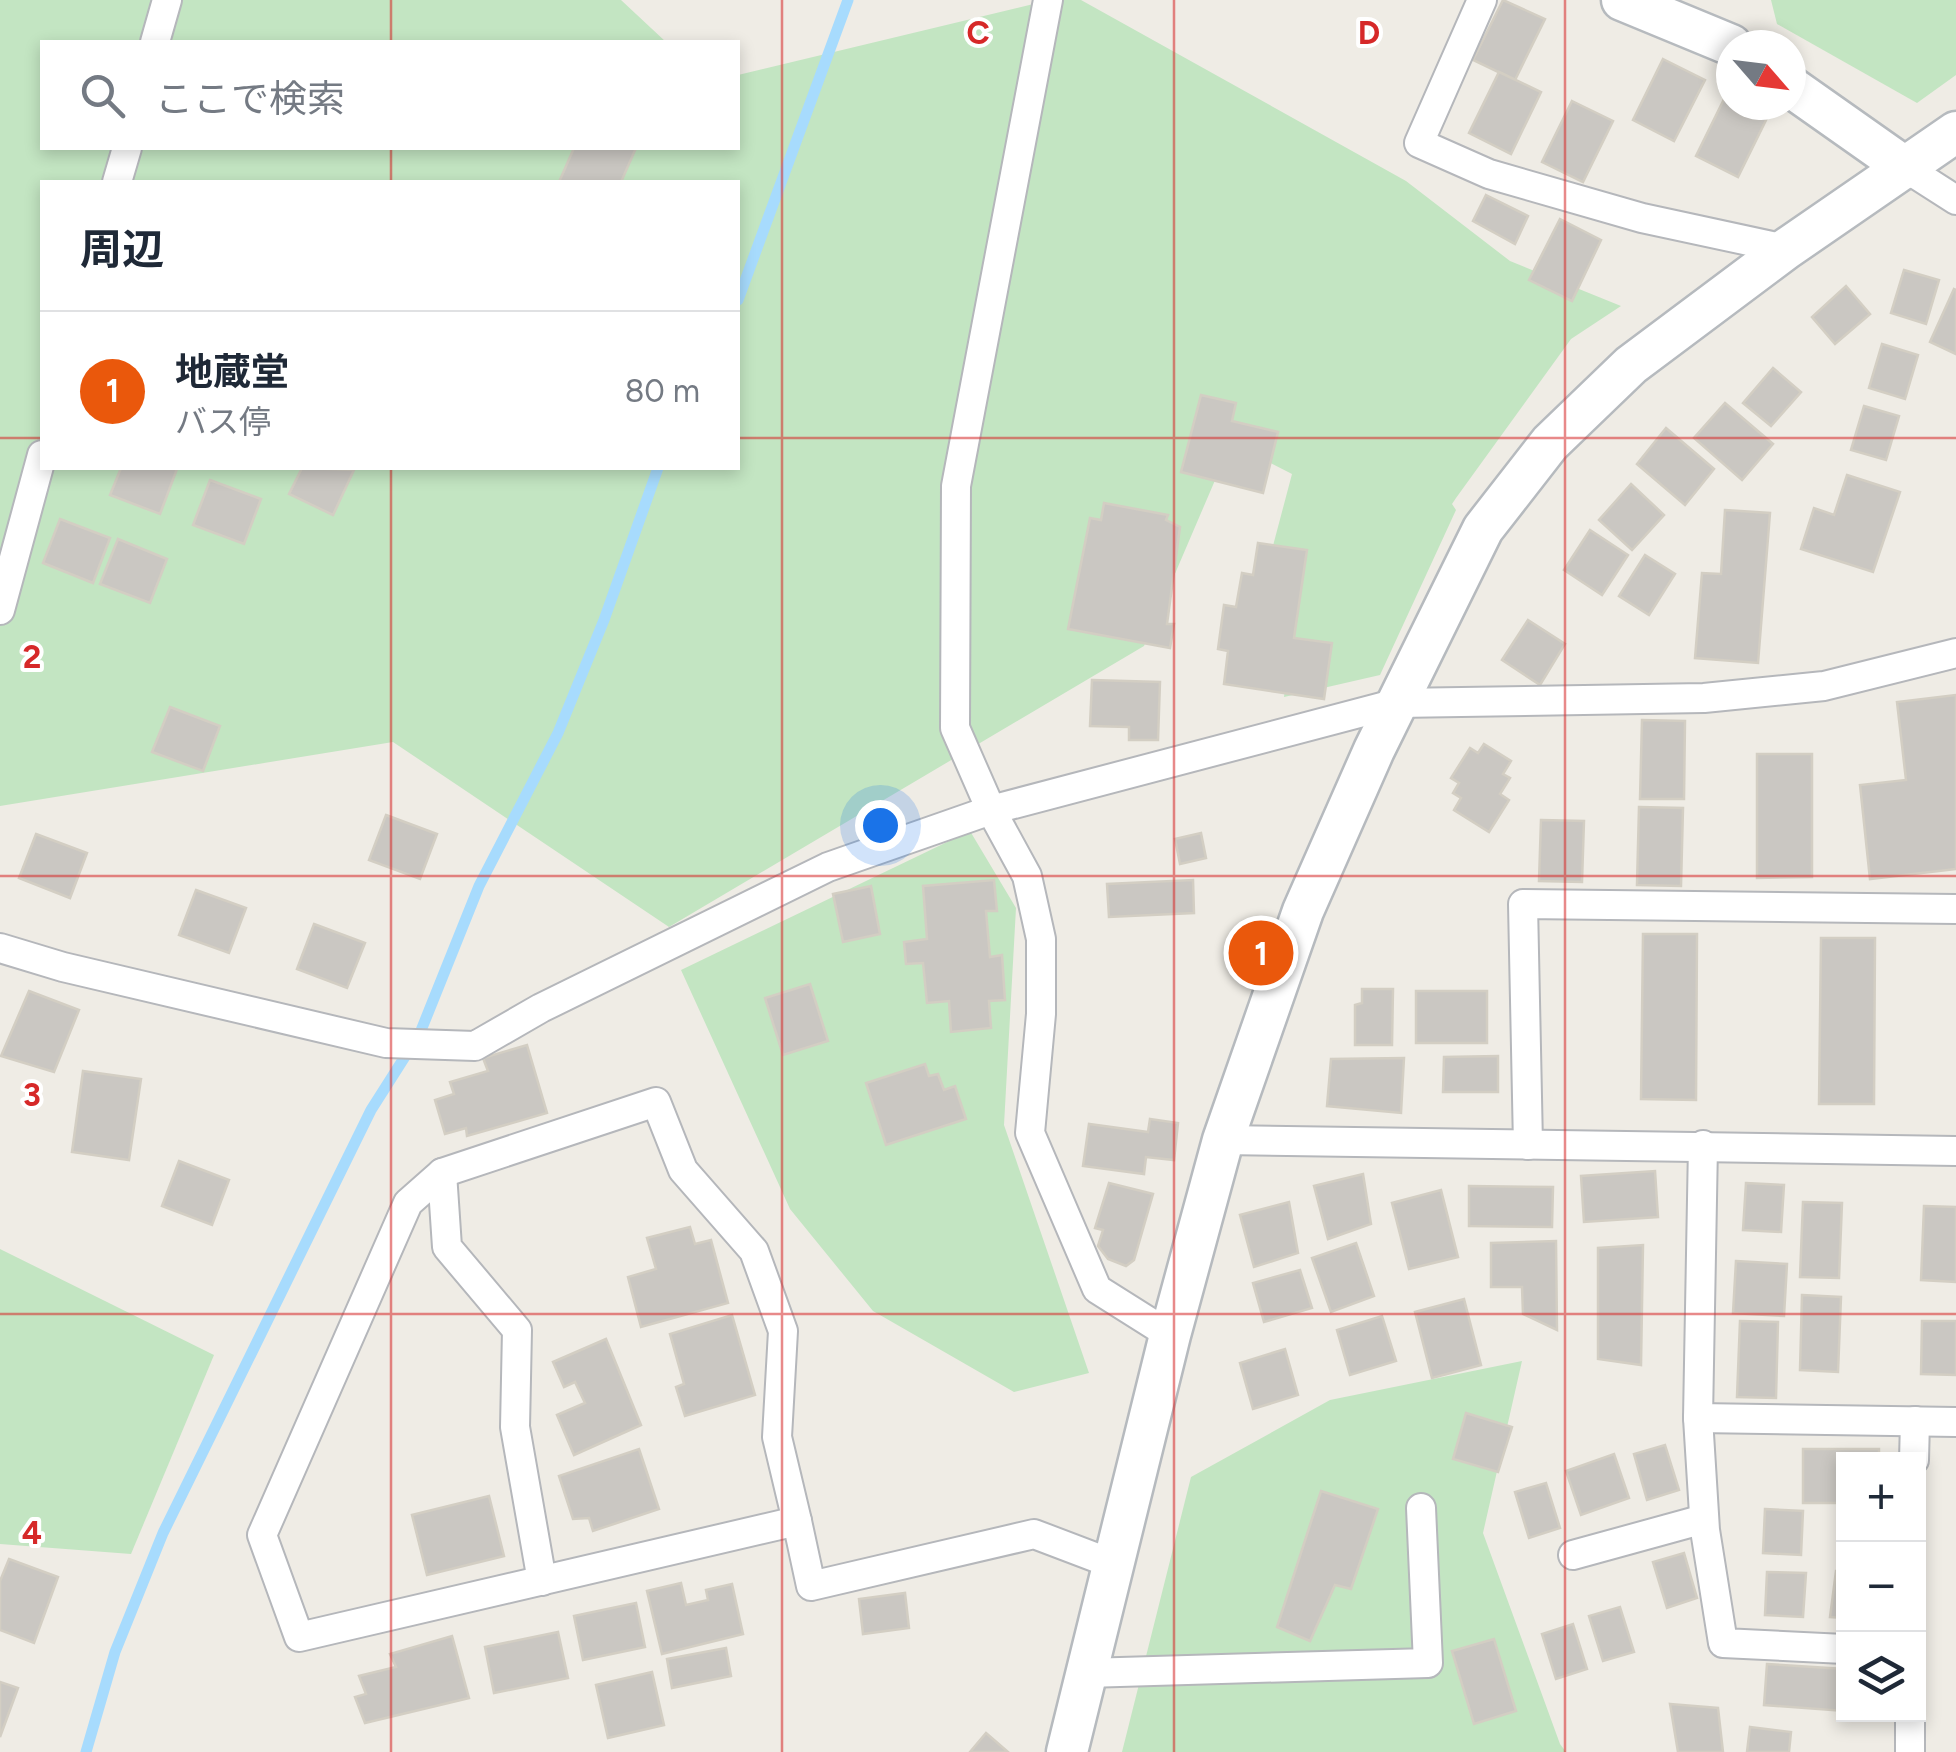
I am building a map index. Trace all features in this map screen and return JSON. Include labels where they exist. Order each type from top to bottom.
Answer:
[{"type":"street","points":[[156,40],[167,0]]},
{"type":"street","points":[[1048,0],[956,486],[955,728],[991,810],[1027,876],[1042,940],[1041,1014],[1030,1134],[1097,1289],[1170,1336]]},
{"type":"street","points":[[1482,0],[1419,143],[1489,174],[1642,218],[1786,249]]},
{"type":"street","points":[[1622,0],[1716,39]]},
{"type":"street","points":[[1806,98],[1956,200]]},
{"type":"street","points":[[1068,1752],[1112,1564],[1222,1140],[1303,911],[1397,703],[1483,529],[1550,443],[1631,365],[1786,249],[1956,132]]},
{"type":"street","points":[[118,180],[125,150]]},
{"type":"street","points":[[0,610],[40,462]]},
{"type":"street","points":[[0,948],[63,967],[386,1043],[475,1046],[541,1008],[828,866],[991,810],[1397,703],[1704,698],[1824,686],[1956,653]]},
{"type":"street","points":[[1528,1145],[1524,904],[1956,908]]},
{"type":"street","points":[[797,1521],[300,1637],[262,1535],[408,1203],[442,1173],[656,1102],[683,1170],[754,1251],[782,1331],[777,1438],[797,1521],[811,1586],[1034,1534],[1112,1564]]},
{"type":"street","points":[[1222,1140],[1956,1151]]},
{"type":"street","points":[[1703,1145],[1698,1418],[1704,1519],[1723,1643],[1836,1648]]},
{"type":"street","points":[[442,1173],[447,1248],[517,1330],[516,1427],[542,1580]]},
{"type":"street","points":[[1698,1418],[1956,1422]]},
{"type":"street","points":[[1914,1452],[1915,1421]]},
{"type":"street","points":[[1086,1673],[1428,1663],[1421,1508]]},
{"type":"street","points":[[1572,1555],[1704,1519]]},
{"type":"street","points":[[1910,1722],[1910,1752]]},
{"type":"green space","points":[[0,0],[621,0],[664,40],[40,40],[40,150],[740,150],[740,75],[1050,0],[1081,0],[1406,181],[1510,261],[1621,306],[1571,339],[1452,504],[1456,510],[1380,675],[1284,697],[1296,589],[1265,576],[1292,474],[1231,443],[1144,646],[669,927],[393,742],[0,806]]},
{"type":"green space","points":[[1771,0],[1956,0],[1956,75],[1917,103],[1806,40],[1806,30],[1788,30],[1777,24]]},
{"type":"green space","points":[[970,831],[1016,908],[1004,1125],[1089,1373],[1014,1392],[873,1311],[790,1209],[681,970]]},
{"type":"green space","points":[[0,1249],[214,1355],[131,1554],[0,1544]]},
{"type":"green space","points":[[1522,1361],[1483,1533],[1566,1752],[1122,1752],[1191,1477],[1330,1400]]},
{"type":"building","points":[[1503,0],[1545,19],[1515,80],[1473,60]]},
{"type":"building","points":[[1663,59],[1705,80],[1674,141],[1633,120]]},
{"type":"building","points":[[1499,72],[1541,92],[1511,154],[1469,133]]},
{"type":"building","points":[[1572,101],[1613,121],[1583,182],[1542,162]]},
{"type":"building","points":[[1716,115],[1716,120],[1766,120],[1738,177],[1696,156]]},
{"type":"building","points":[[573,150],[635,150],[622,180],[560,180]]},
{"type":"building","points":[[1486,195],[1528,216],[1515,244],[1473,221]]},
{"type":"building","points":[[1560,219],[1601,240],[1572,301],[1529,280]]},
{"type":"building","points":[[1904,270],[1939,280],[1926,324],[1891,313]]},
{"type":"building","points":[[1846,286],[1870,314],[1835,344],[1812,317]]},
{"type":"building","points":[[1956,290],[1956,354],[1930,342]]},
{"type":"building","points":[[1882,344],[1918,355],[1905,399],[1869,388]]},
{"type":"building","points":[[1773,368],[1801,392],[1771,426],[1743,403]]},
{"type":"building","points":[[1201,395],[1236,403],[1232,421],[1278,432],[1263,493],[1181,472]]},
{"type":"building","points":[[1725,403],[1773,444],[1742,480],[1694,438]]},
{"type":"building","points":[[1864,406],[1899,416],[1886,460],[1851,450]]},
{"type":"building","points":[[1666,428],[1714,469],[1685,505],[1637,464]]},
{"type":"building","points":[[120,470],[177,470],[160,514],[110,495]]},
{"type":"building","points":[[301,470],[354,470],[333,515],[289,494]]},
{"type":"building","points":[[1847,475],[1900,492],[1873,572],[1801,549],[1814,508],[1834,515]]},
{"type":"building","points":[[210,480],[261,499],[244,544],[193,525]]},
{"type":"building","points":[[1631,484],[1664,515],[1632,550],[1599,520]]},
{"type":"building","points":[[1104,503],[1168,515],[1166,520],[1180,527],[1167,624],[1174,624],[1170,648],[1068,629],[1090,518],[1101,520]]},
{"type":"building","points":[[1725,510],[1770,513],[1758,663],[1695,658],[1702,573],[1721,574]]},
{"type":"building","points":[[60,519],[110,538],[93,583],[43,563]]},
{"type":"building","points":[[1590,530],[1628,555],[1602,595],[1564,570]]},
{"type":"building","points":[[118,539],[167,559],[150,603],[100,584]]},
{"type":"building","points":[[1258,543],[1307,550],[1294,638],[1332,643],[1324,699],[1224,684],[1228,651],[1218,649],[1224,605],[1236,607],[1242,573],[1253,575]]},
{"type":"building","points":[[1645,555],[1675,574],[1649,615],[1619,596]]},
{"type":"building","points":[[1528,620],[1565,644],[1540,685],[1502,660]]},
{"type":"building","points":[[1092,680],[1160,682],[1158,740],[1129,740],[1129,727],[1090,726]]},
{"type":"building","points":[[1956,695],[1956,869],[1870,879],[1860,785],[1906,780],[1897,702]]},
{"type":"building","points":[[170,707],[220,726],[203,771],[152,752]]},
{"type":"building","points":[[1642,720],[1685,721],[1684,799],[1640,799]]},
{"type":"building","points":[[1484,744],[1511,761],[1503,774],[1510,778],[1500,794],[1509,800],[1489,832],[1454,810],[1461,798],[1453,793],[1459,783],[1451,778],[1470,748],[1478,753]]},
{"type":"building","points":[[1757,754],[1812,754],[1812,877],[1757,878]]},
{"type":"building","points":[[1639,807],[1683,808],[1681,886],[1637,885]]},
{"type":"building","points":[[386,815],[437,834],[420,879],[369,860]]},
{"type":"building","points":[[1541,820],[1584,821],[1582,882],[1539,881]]},
{"type":"building","points":[[1201,833],[1206,858],[1180,864],[1175,839]]},
{"type":"building","points":[[36,834],[87,853],[70,898],[19,878]]},
{"type":"building","points":[[994,880],[997,911],[986,911],[990,957],[1002,955],[1005,1000],[989,1001],[991,1028],[951,1032],[949,1001],[927,1003],[923,963],[906,964],[904,942],[927,939],[923,886]]},
{"type":"building","points":[[1193,880],[1194,913],[1109,917],[1107,884]]},
{"type":"building","points":[[871,886],[880,934],[843,942],[833,894]]},
{"type":"building","points":[[196,890],[246,908],[229,953],[179,935]]},
{"type":"building","points":[[314,924],[365,943],[347,988],[297,969]]},
{"type":"building","points":[[1643,934],[1697,934],[1696,1100],[1641,1099]]},
{"type":"building","points":[[1821,938],[1875,938],[1874,1104],[1819,1104]]},
{"type":"building","points":[[810,984],[828,1041],[783,1055],[765,998]]},
{"type":"building","points":[[1362,989],[1393,989],[1392,1045],[1355,1045],[1355,1005],[1362,1003]]},
{"type":"building","points":[[29,991],[79,1010],[54,1072],[1,1056]]},
{"type":"building","points":[[1416,991],[1487,991],[1487,1043],[1416,1043]]},
{"type":"building","points":[[527,1045],[547,1113],[467,1136],[466,1128],[445,1134],[435,1100],[454,1094],[450,1082],[488,1071],[483,1058]]},
{"type":"building","points":[[1498,1056],[1498,1092],[1443,1092],[1444,1057]]},
{"type":"building","points":[[1404,1058],[1401,1113],[1327,1106],[1331,1059]]},
{"type":"building","points":[[925,1064],[929,1076],[938,1074],[944,1090],[955,1086],[966,1119],[886,1145],[866,1083]]},
{"type":"building","points":[[83,1071],[141,1079],[129,1160],[72,1152]]},
{"type":"building","points":[[1150,1119],[1178,1123],[1174,1160],[1146,1157],[1144,1174],[1083,1166],[1089,1124],[1148,1132]]},
{"type":"building","points":[[179,1161],[229,1180],[212,1225],[162,1206]]},
{"type":"building","points":[[1655,1171],[1658,1217],[1584,1222],[1581,1176]]},
{"type":"building","points":[[1363,1174],[1371,1224],[1328,1239],[1314,1186]]},
{"type":"building","points":[[1109,1183],[1153,1194],[1134,1260],[1126,1266],[1108,1259],[1098,1246],[1103,1230],[1095,1228]]},
{"type":"building","points":[[1746,1183],[1784,1185],[1781,1232],[1743,1230]]},
{"type":"building","points":[[1469,1186],[1553,1187],[1552,1227],[1469,1226]]},
{"type":"building","points":[[1441,1190],[1458,1257],[1409,1269],[1392,1203]]},
{"type":"building","points":[[1289,1202],[1298,1253],[1254,1267],[1240,1215]]},
{"type":"building","points":[[1803,1202],[1842,1203],[1839,1278],[1800,1277]]},
{"type":"building","points":[[1924,1206],[1956,1207],[1956,1282],[1921,1280]]},
{"type":"building","points":[[690,1227],[695,1244],[711,1240],[728,1303],[641,1327],[628,1277],[656,1269],[647,1238]]},
{"type":"building","points":[[1556,1241],[1557,1330],[1523,1314],[1522,1287],[1491,1287],[1491,1243]]},
{"type":"building","points":[[1356,1243],[1374,1296],[1331,1312],[1312,1258]]},
{"type":"building","points":[[1643,1245],[1641,1365],[1598,1359],[1598,1248]]},
{"type":"building","points":[[1736,1261],[1787,1264],[1784,1316],[1733,1313]]},
{"type":"building","points":[[1300,1270],[1312,1308],[1264,1322],[1253,1283]]},
{"type":"building","points":[[1802,1295],[1841,1297],[1838,1372],[1800,1370]]},
{"type":"building","points":[[1464,1299],[1481,1365],[1432,1378],[1415,1312]]},
{"type":"building","points":[[732,1315],[755,1395],[685,1416],[676,1387],[684,1384],[670,1334]]},
{"type":"building","points":[[1382,1316],[1396,1361],[1350,1375],[1337,1330]]},
{"type":"building","points":[[1740,1321],[1778,1322],[1776,1398],[1737,1397]]},
{"type":"building","points":[[1922,1321],[1956,1321],[1956,1375],[1921,1374]]},
{"type":"building","points":[[606,1339],[641,1425],[574,1455],[557,1415],[585,1403],[575,1382],[564,1387],[553,1362]]},
{"type":"building","points":[[1285,1349],[1298,1395],[1253,1409],[1240,1363]]},
{"type":"building","points":[[1466,1413],[1512,1427],[1498,1472],[1453,1459]]},
{"type":"building","points":[[1665,1445],[1679,1490],[1647,1500],[1634,1454]]},
{"type":"building","points":[[639,1449],[659,1509],[593,1531],[589,1518],[573,1519],[559,1476]]},
{"type":"building","points":[[1803,1449],[1879,1449],[1836,1452],[1836,1503],[1803,1503]]},
{"type":"building","points":[[1614,1454],[1629,1498],[1581,1515],[1566,1471]]},
{"type":"building","points":[[1546,1483],[1560,1528],[1529,1538],[1515,1492]]},
{"type":"building","points":[[1321,1491],[1378,1509],[1351,1589],[1335,1585],[1310,1641],[1277,1627]]},
{"type":"building","points":[[489,1496],[504,1556],[427,1575],[412,1515]]},
{"type":"building","points":[[1765,1509],[1803,1511],[1801,1555],[1763,1553]]},
{"type":"building","points":[[1684,1553],[1697,1598],[1667,1608],[1653,1562]]},
{"type":"building","points":[[9,1559],[58,1577],[34,1643],[0,1630],[0,1581]]},
{"type":"building","points":[[1836,1571],[1836,1617],[1830,1617]]},
{"type":"building","points":[[1767,1572],[1806,1573],[1803,1617],[1765,1615]]},
{"type":"building","points":[[681,1583],[686,1605],[708,1600],[706,1590],[732,1584],[743,1634],[662,1654],[647,1591]]},
{"type":"building","points":[[905,1593],[909,1628],[863,1634],[859,1599]]},
{"type":"building","points":[[636,1603],[645,1647],[583,1660],[574,1616]]},
{"type":"building","points":[[1620,1607],[1634,1652],[1603,1661],[1589,1616]]},
{"type":"building","points":[[1573,1624],[1587,1669],[1556,1679],[1542,1634]]},
{"type":"building","points":[[558,1632],[568,1678],[494,1693],[485,1647]]},
{"type":"building","points":[[452,1636],[469,1698],[365,1723],[355,1697],[366,1694],[359,1676],[396,1667],[390,1654]]},
{"type":"building","points":[[1494,1639],[1516,1711],[1474,1724],[1452,1651]]},
{"type":"building","points":[[726,1648],[731,1676],[672,1688],[667,1659]]},
{"type":"building","points":[[1767,1664],[1836,1668],[1836,1710],[1764,1705]]},
{"type":"building","points":[[652,1672],[664,1725],[608,1738],[596,1685]]},
{"type":"building","points":[[0,1682],[18,1688],[0,1737]]},
{"type":"building","points":[[1670,1704],[1718,1708],[1723,1752],[1678,1752]]},
{"type":"building","points":[[1750,1727],[1791,1732],[1789,1752],[1747,1752]]},
{"type":"building","points":[[986,1733],[1008,1752],[970,1752]]},
{"type":"waterway","points":[[740,295],[848,0]]},
{"type":"waterway","points":[[86,1752],[115,1652],[163,1533],[371,1110],[420,1033],[479,886],[558,733],[604,620],[657,470]]},
{"type":"place","name":"地蔵堂","points":[[1261,953]]}]
